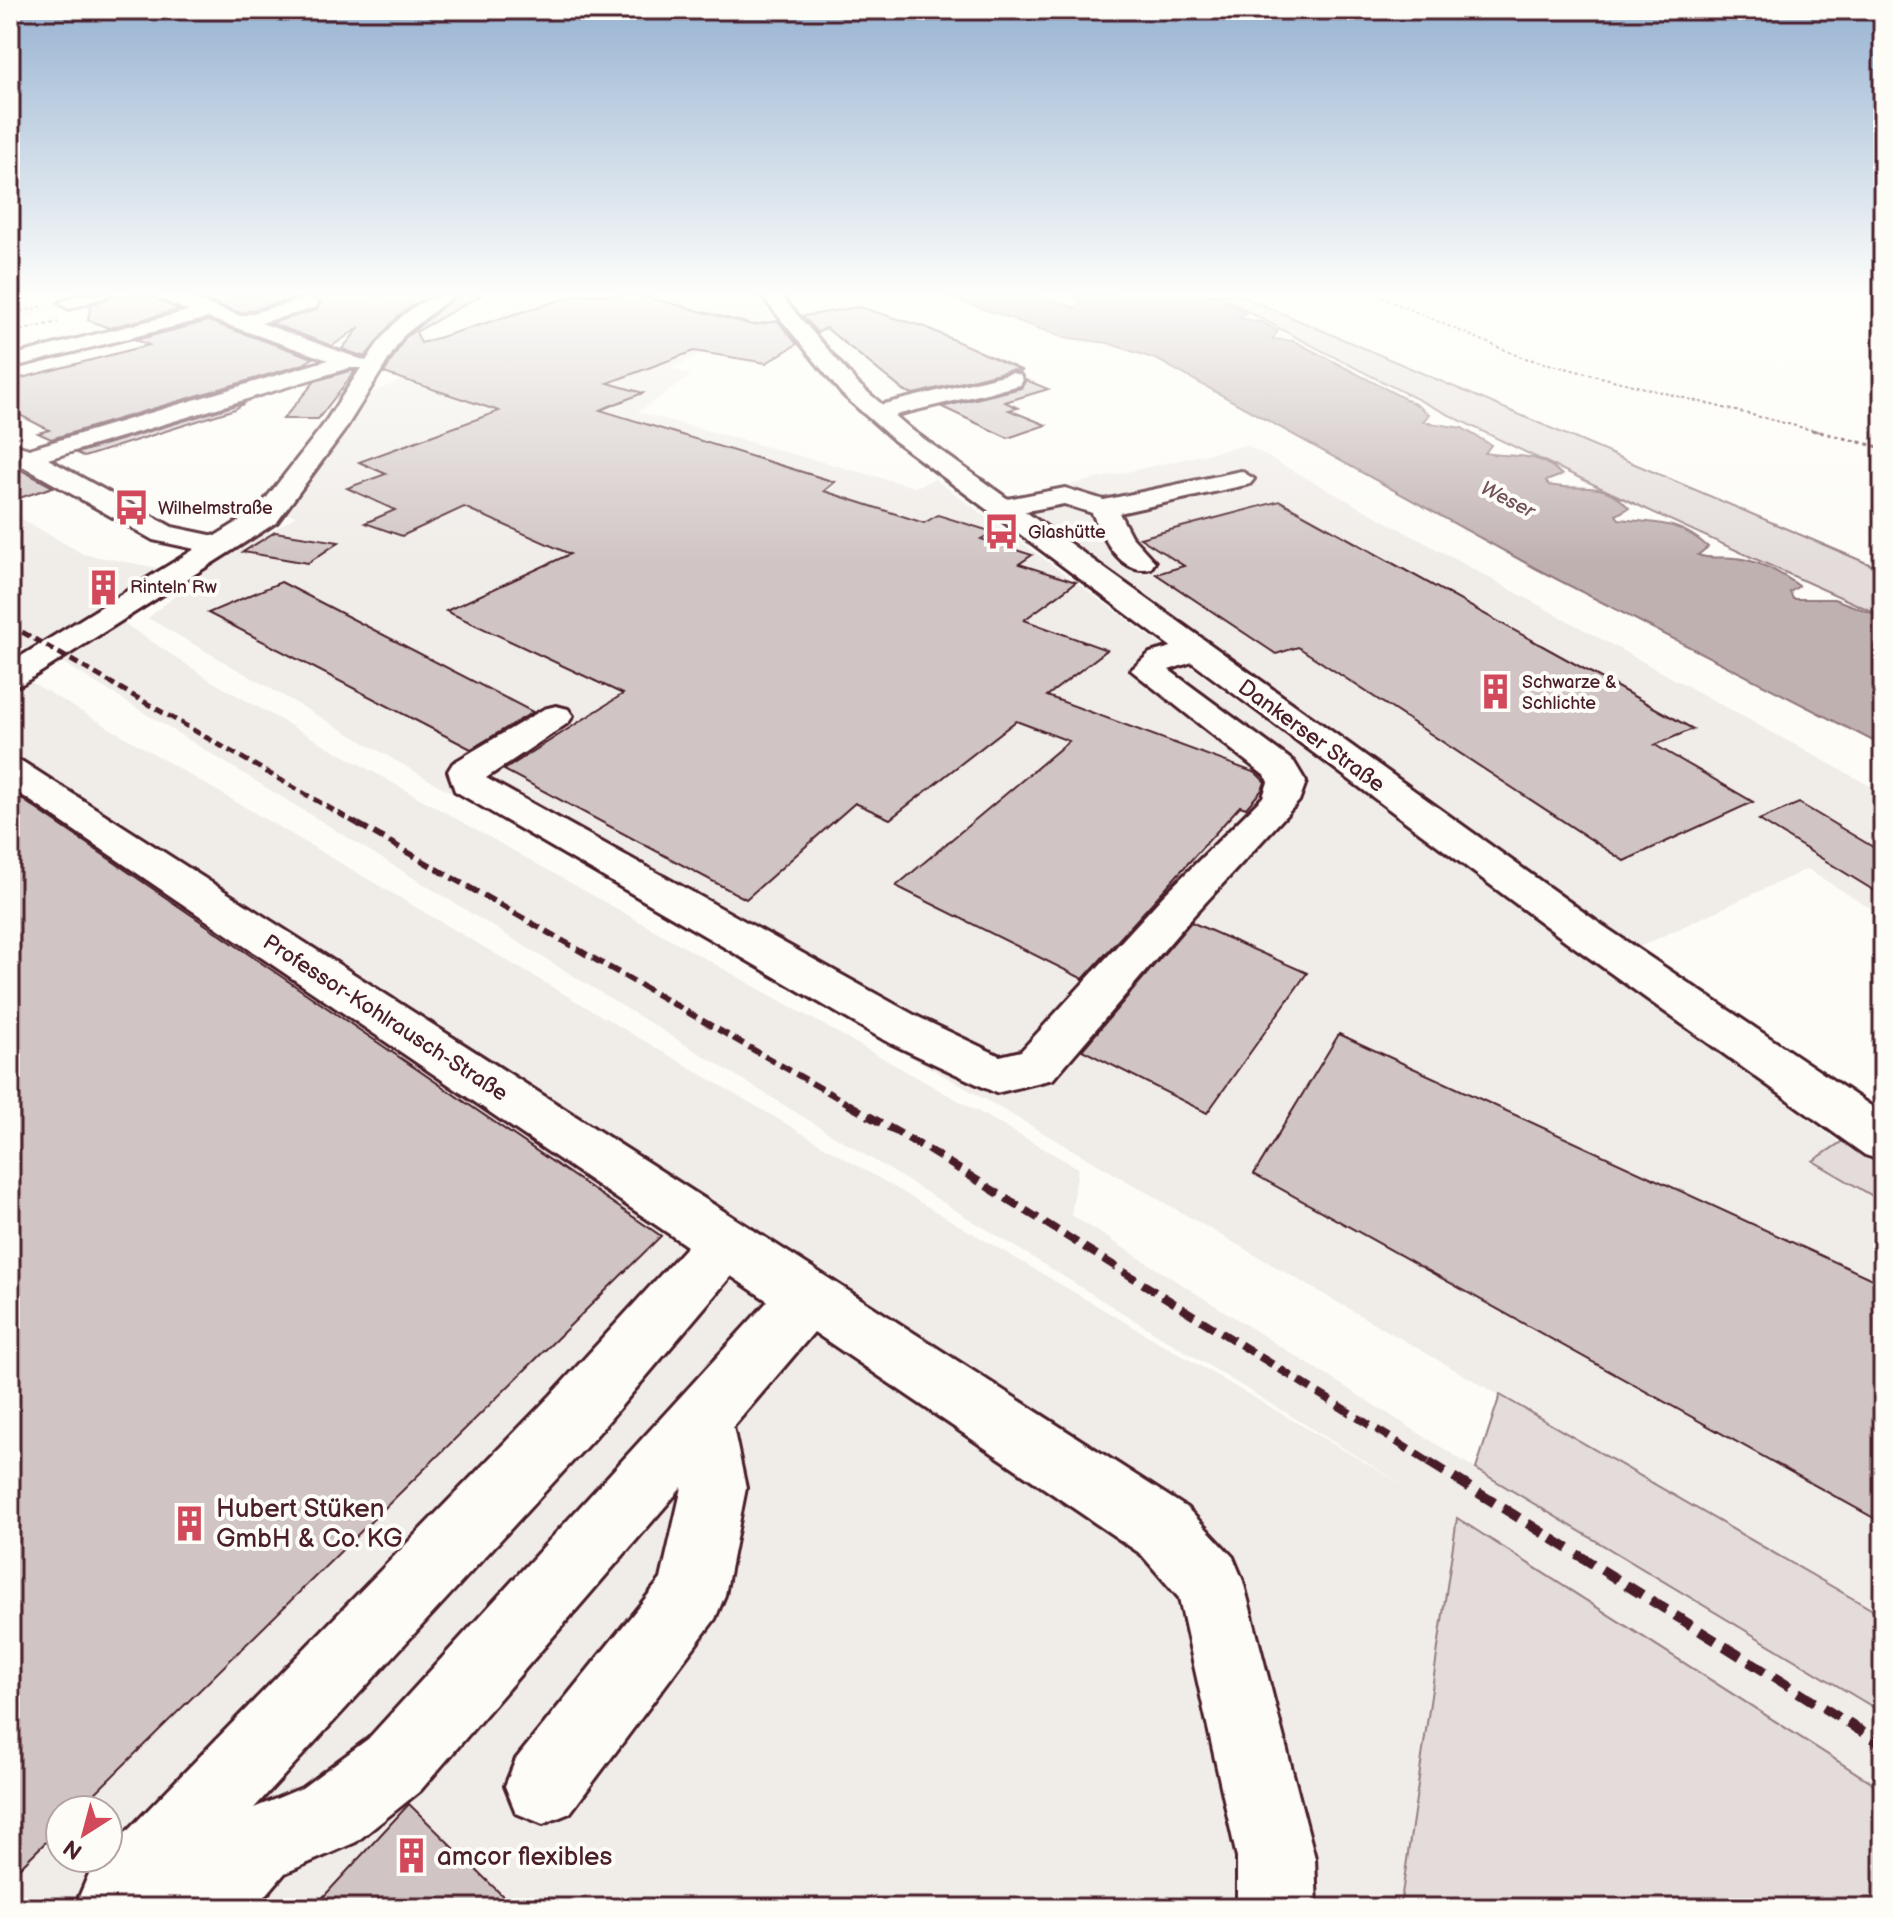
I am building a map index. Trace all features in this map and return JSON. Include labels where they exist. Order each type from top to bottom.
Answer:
[{"type":"street","points":[[18,453],[265,385]]},
{"type":"street","points":[[10,677],[267,516],[332,431],[361,385]]},
{"type":"street","name":"Dankerser Straße","points":[[846,385],[875,413],[1001,508],[1581,931],[1883,1141]]},
{"type":"street","points":[[875,413],[993,385]]},
{"type":"street","points":[[18,453],[163,534],[222,546]]},
{"type":"street","points":[[1001,508],[1065,496],[1103,508],[1241,479]]},
{"type":"street","points":[[1103,508],[1119,540],[1141,562]]},
{"type":"street","points":[[556,716],[466,771],[468,783],[900,1028],[996,1075],[1036,1066],[1178,906],[1280,801],[1287,782],[1281,770],[1148,670],[1162,660],[1196,650]]},
{"type":"street","name":"Professor-Kohlrausch-Straße","points":[[10,770],[1164,1531],[1209,1581],[1276,1858],[1277,1908]]},
{"type":"street","points":[[119,1897],[573,1416],[695,1273],[766,1268],[701,1419],[394,1765],[329,1815],[258,1846],[202,1908]]},
{"type":"street","points":[[543,1786],[691,1595],[714,1488],[701,1419]]},
{"type":"path","points":[[1630,385],[1883,448]]},
{"type":"shaded area","points":[[391,385],[678,385],[638,412],[915,487],[935,479],[1883,1174],[1883,1616],[148,618],[250,536],[271,532],[296,516],[284,513],[373,392]]},
{"type":"shaded area","points":[[1388,385],[1449,385],[1883,570],[1883,616],[1714,540]]},
{"type":"shaded area","points":[[1246,445],[1883,793],[1883,916],[1807,869],[1622,955],[1007,499]]},
{"type":"shaded area","points":[[10,512],[83,554],[174,571],[35,654],[10,640]]},
{"type":"shaded area","points":[[122,622],[213,682],[1078,1168],[1071,1215],[1476,1469],[1883,1713],[1883,1790],[1457,1518],[1400,1908],[10,1908],[10,687],[24,678],[1410,1489],[60,661]]},
{"type":"shaded area","points":[[1883,1114],[1883,1202],[1813,1161]]},
{"type":"shaded area","points":[[1500,1395],[1883,1616],[1883,1713],[1476,1469]]},
{"type":"shaded area","points":[[1457,1518],[1883,1790],[1883,1908],[1400,1908]]},
{"type":"water","name":"Weser","points":[[1202,385],[1378,385],[1429,414],[1423,422],[1462,428],[1491,445],[1485,453],[1525,456],[1543,461],[1562,475],[1546,481],[1549,485],[1600,489],[1610,493],[1629,508],[1616,515],[1619,519],[1676,527],[1708,547],[1698,555],[1744,559],[1769,568],[1799,586],[1790,592],[1793,599],[1834,599],[1883,617],[1883,746],[1535,568]]},
{"type":"building","points":[[10,385],[235,385],[51,439],[38,433],[49,430],[10,410]]},
{"type":"building","points":[[312,385],[345,385],[318,419],[283,419]]},
{"type":"building","points":[[419,385],[613,385],[643,393],[600,410],[835,482],[824,491],[924,523],[938,515],[993,532],[981,539],[1032,555],[1019,564],[1076,582],[1024,620],[1107,650],[1047,696],[1256,773],[1265,782],[1262,790],[1246,808],[1240,806],[1083,979],[896,886],[1069,741],[1016,721],[890,819],[855,803],[746,899],[504,770],[623,694],[446,611],[570,554],[464,507],[402,536],[365,523],[395,510],[347,488],[386,474],[359,462],[499,411]]},
{"type":"building","points":[[896,385],[952,385],[914,394]]},
{"type":"building","points":[[1023,385],[1037,385],[1048,389],[1005,402],[1018,408],[1009,410],[1046,425],[1008,438],[942,407],[1021,388]]},
{"type":"building","points":[[246,402],[235,409],[84,457],[77,453]]},
{"type":"building","points":[[10,464],[53,487],[10,501]]},
{"type":"building","name":"Schwarze & Schlichte","points":[[1280,501],[1693,729],[1655,745],[1753,802],[1624,861],[1298,647],[1276,654],[1156,574],[1184,566],[1140,538]]},
{"type":"building","points":[[275,532],[339,542],[308,563],[243,552]]},
{"type":"building","points":[[281,582],[533,712],[471,749],[208,613]]},
{"type":"building","name":"Hubert Stüken GmbH & Co. KG","points":[[10,791],[661,1236],[94,1794],[44,1794],[44,1844],[10,1877]]},
{"type":"building","points":[[1799,803],[1883,853],[1883,896],[1759,820]]},
{"type":"building","points":[[1191,922],[1307,973],[1207,1113],[1082,1050]]},
{"type":"building","points":[[1339,1034],[1883,1284],[1883,1523],[1254,1174]]},
{"type":"building","name":"amcor flexibles","points":[[409,1804],[515,1908],[313,1908]]},
{"type":"railway","points":[[10,625],[361,826]]},
{"type":"railway","points":[[358,824],[852,1106]]},
{"type":"railway","points":[[848,1104],[930,1151],[1432,1464]]},
{"type":"railway","points":[[1429,1462],[1883,1745]]},
{"type":"place","name":"Wilhelmstraße","points":[[132,508]]},
{"type":"place","name":"Glashütte","points":[[1002,532]]},
{"type":"place","name":"Rinteln Rw","points":[[104,587]]},
{"type":"place","name":"Schwarze & Schlichte","points":[[1496,692]]},
{"type":"place","name":"Hubert Stüken GmbH & Co. KG","points":[[190,1523]]},
{"type":"place","name":"amcor flexibles","points":[[411,1856]]}]
